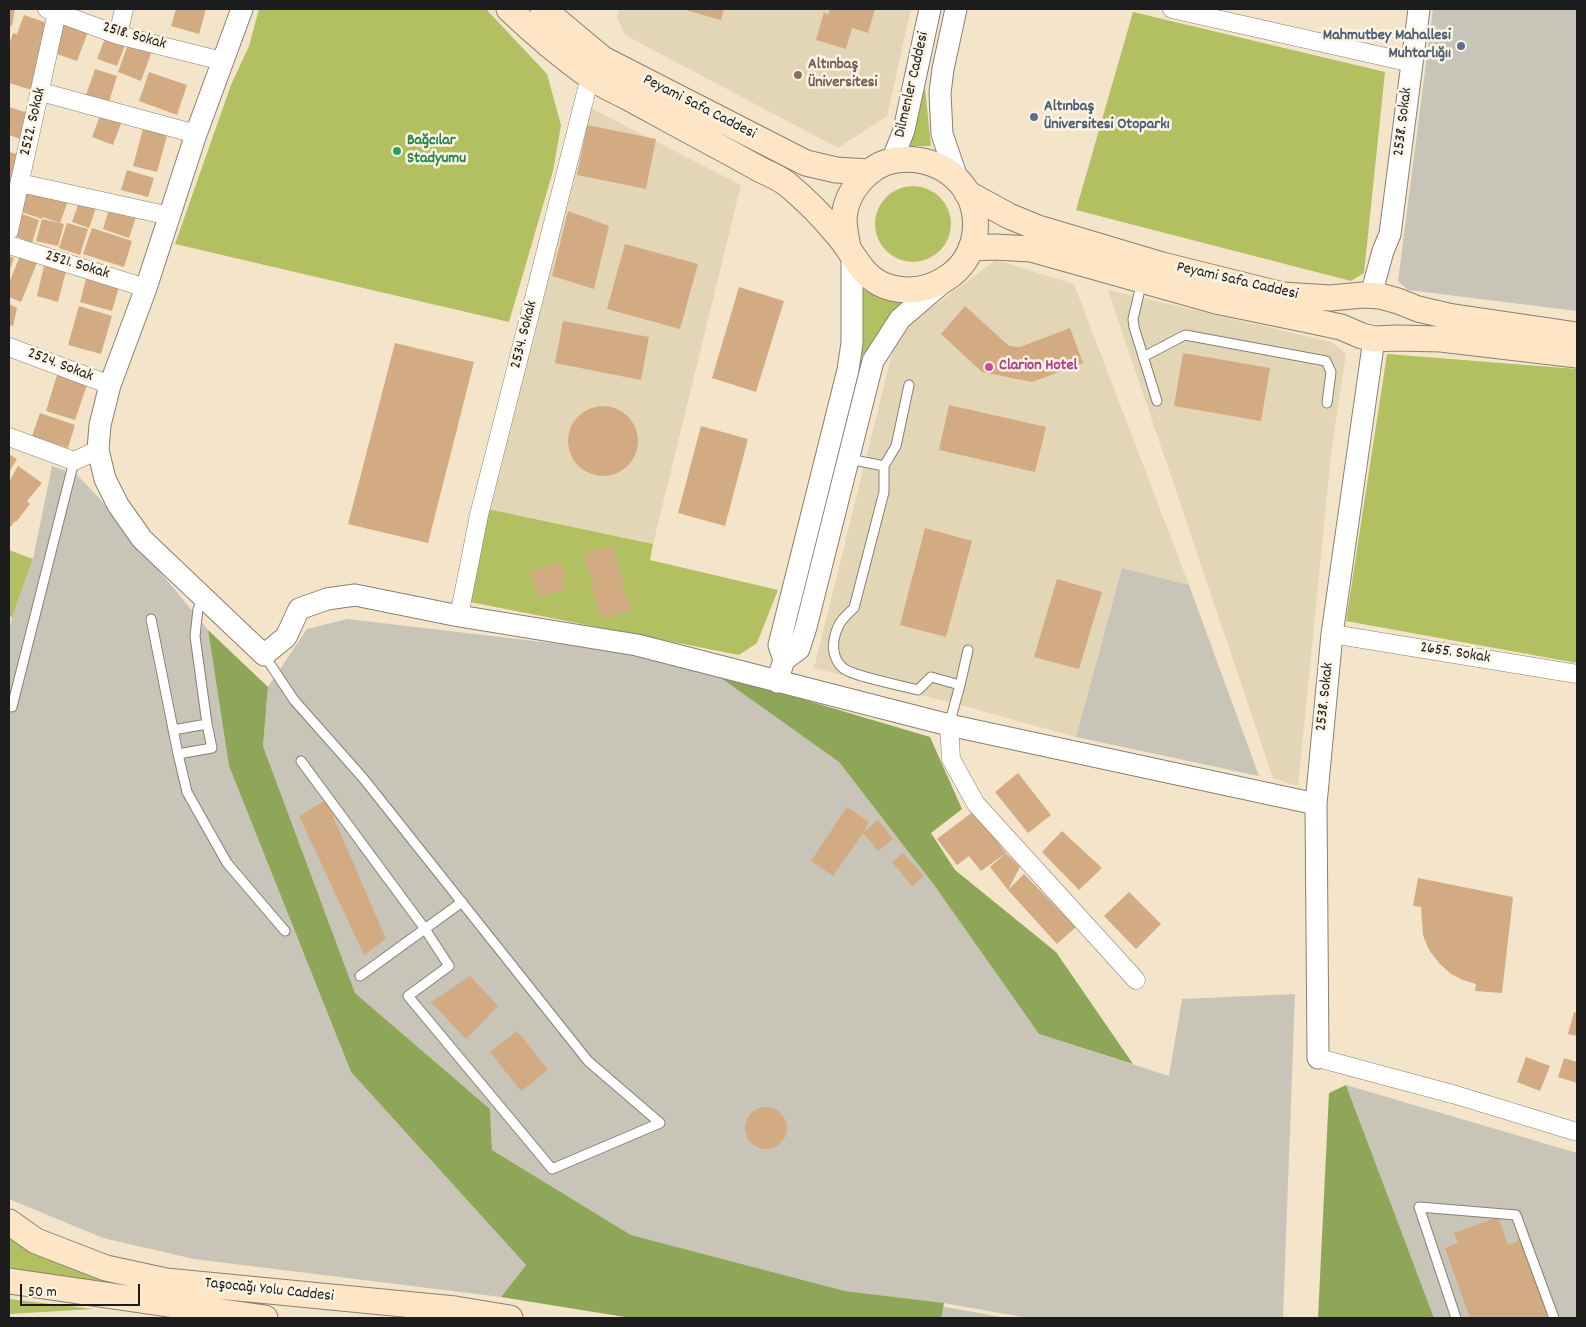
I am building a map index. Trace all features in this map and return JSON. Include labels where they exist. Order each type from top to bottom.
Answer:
[{"type":"main road","points":[[509,9],[533,32],[597,68],[785,183],[816,210],[850,251],[858,265],[872,279],[890,288],[910,291],[930,288],[948,279],[958,270],[971,248],[975,234],[973,206],[963,187],[943,168],[927,161],[910,158],[892,161],[870,172],[855,187],[848,201],[844,216],[844,232],[850,251]]},
{"type":"main road","name":"Peyami Safa Caddesi","points":[[543,9],[597,68],[806,163],[836,170],[870,172]]},
{"type":"main road","name":"Peyami Safa Caddesi","points":[[963,187],[1009,216],[1038,228],[1162,265],[1283,295],[1330,298],[1376,297],[1448,316],[1577,335]]},
{"type":"main road","name":"Peyami Safa Caddesi","points":[[971,248],[1031,249],[1216,301],[1341,328],[1377,338],[1441,339],[1577,355]]},
{"type":"main road","points":[[1376,297],[1399,307],[1402,320],[1401,330],[1377,338],[1355,319],[1358,304],[1376,297]]},
{"type":"main road","name":"Taşocağı Yolu Caddesi","points":[[9,1222],[36,1241],[106,1268],[166,1280],[456,1309],[510,1318]]},
{"type":"main road","points":[[9,1281],[265,1318]]},
{"type":"street","points":[[118,35],[124,9]]},
{"type":"street","points":[[242,9],[196,134],[146,288],[110,385],[100,425],[98,450],[106,479],[123,512],[142,538],[264,655],[286,636],[299,609],[326,599],[355,595],[459,616],[637,646],[949,725],[1316,804]]},
{"type":"street","name":"Dilmenler Caddesi","points":[[892,161],[904,130],[930,9]]},
{"type":"street","name":"Dilmenler Caddesi","points":[[956,9],[943,69],[940,93],[942,134],[963,187]]},
{"type":"street","points":[[1172,9],[1412,64]]},
{"type":"street","name":"2538. Sokak","points":[[1376,297],[1390,285],[1392,246],[1390,234],[1419,9]]},
{"type":"street","name":"2518. Sokak","points":[[52,11],[118,35],[222,61]]},
{"type":"street","name":"2522. Sokak","points":[[9,231],[40,92],[52,11]]},
{"type":"street","name":"2534. Sokak","points":[[459,616],[479,515],[597,68]]},
{"type":"street","points":[[40,92],[196,134]]},
{"type":"street","points":[[20,184],[170,216]]},
{"type":"street","name":"2521. Sokak","points":[[9,245],[146,288]]},
{"type":"street","points":[[777,682],[784,660],[779,644],[848,370],[852,343],[850,251]]},
{"type":"street","points":[[784,660],[800,649],[872,361],[900,319],[948,279]]},
{"type":"street","name":"2538. Sokak","points":[[1318,1058],[1316,804],[1332,634],[1377,338]]},
{"type":"street","name":"2524. Sokak","points":[[9,346],[110,385]]},
{"type":"street","points":[[9,437],[74,461],[98,450]]},
{"type":"street","name":"2655. Sokak","points":[[1332,634],[1577,674]]},
{"type":"street","points":[[949,725],[951,759],[976,804],[1136,980]]},
{"type":"street","points":[[1318,1058],[1456,1095],[1577,1132]]},
{"type":"lane","points":[[1142,280],[1133,319],[1156,401]]},
{"type":"lane","points":[[1143,357],[1185,335],[1326,361],[1331,372],[1327,403]]},
{"type":"lane","points":[[909,385],[896,446],[884,466],[884,492],[854,608],[840,620],[835,636],[836,657],[848,672],[918,690],[931,677],[960,685]]},
{"type":"lane","points":[[848,459],[884,466]]},
{"type":"lane","points":[[12,707],[74,461]]},
{"type":"lane","points":[[178,754],[212,748],[195,636],[198,609],[204,598]]},
{"type":"lane","points":[[151,619],[187,792],[227,863],[285,931]]},
{"type":"lane","points":[[949,725],[968,650]]},
{"type":"lane","points":[[264,655],[294,700],[363,778],[588,1061],[660,1123],[552,1170],[408,996],[448,966],[425,929],[301,761]]},
{"type":"lane","points":[[173,730],[207,724]]},
{"type":"lane","points":[[360,976],[462,902]]},
{"type":"lane","points":[[1456,1318],[1419,1207],[1516,1215],[1554,1318]]},
{"type":"shaded area","name":"Altınbaş Üniversitesi","points":[[619,9],[911,9],[887,116],[838,148],[625,35],[617,17]]},
{"type":"shaded area","points":[[1433,9],[1577,9],[1577,311],[1408,290],[1398,281]]},
{"type":"shaded area","points":[[583,104],[741,185],[653,544],[483,508]]},
{"type":"shaded area","points":[[996,260],[1074,284],[1189,585],[1122,568],[1076,737],[814,668],[897,333]]},
{"type":"shaded area","points":[[1108,290],[1332,342],[1346,354],[1331,454],[1298,786],[1273,778]]},
{"type":"shaded area","points":[[52,466],[77,475],[100,499],[208,630],[229,766],[351,1072],[526,1265],[501,1297],[194,1259],[103,1238],[9,1199],[9,632],[12,617],[33,559]]},
{"type":"shaded area","points":[[1122,568],[1189,585],[1259,776],[1076,737]]},
{"type":"shaded area","points":[[347,619],[628,652],[714,673],[839,762],[934,885],[1039,1034],[1169,1076],[1182,999],[1295,994],[1283,1318],[1028,1318],[944,1303],[845,1291],[631,1235],[492,1150],[490,1109],[355,993],[263,746],[268,687],[307,629]]},
{"type":"shaded area","points":[[1346,1085],[1577,1153],[1577,1318],[1434,1318]]},
{"type":"shaded area","points":[[913,1301],[1006,1318],[936,1318]]},
{"type":"green space","name":"Bağcılar Stadyumu","points":[[259,9],[486,9],[547,74],[561,125],[553,171],[509,322],[175,244],[231,85],[249,46]]},
{"type":"green space","points":[[1133,12],[1385,72],[1364,273],[1351,281],[1076,210]]},
{"type":"green space","points":[[925,88],[931,146],[909,146]]},
{"type":"green space","points":[[913,186],[927,189],[940,197],[948,210],[951,224],[948,238],[940,251],[927,259],[913,262],[899,259],[886,251],[878,238],[875,224],[878,210],[886,197],[899,189]]},
{"type":"green space","points":[[857,288],[903,303],[902,310],[862,356],[858,354]]},
{"type":"green space","points":[[1387,354],[1577,369],[1577,663],[1346,621]]},
{"type":"green space","points":[[483,508],[653,544],[650,560],[778,590],[757,643],[739,655],[465,601]]},
{"type":"green space","points":[[9,550],[33,559],[12,617],[9,616]]},
{"type":"green space","points":[[208,630],[268,687],[263,746],[355,993],[490,1109],[492,1150],[631,1235],[845,1291],[944,1303],[941,1318],[631,1318],[501,1297],[526,1265],[351,1072],[229,766]]},
{"type":"green space","points":[[714,673],[930,737],[962,809],[931,833],[955,870],[1056,952],[1133,1064],[1039,1034],[934,885],[839,762]]},
{"type":"green space","points":[[1346,1085],[1434,1318],[1318,1318],[1329,1093]]},
{"type":"green space","points":[[9,1238],[37,1254],[143,1286],[9,1270]]},
{"type":"green space","points":[[9,1299],[94,1309],[9,1314]]},
{"type":"building","points":[[9,9],[15,9],[12,26],[9,26]]},
{"type":"building","points":[[176,9],[206,9],[199,34],[171,26]]},
{"type":"building","points":[[682,9],[724,9],[721,20]]},
{"type":"building","points":[[830,9],[875,9],[868,33],[852,28],[846,49],[816,40],[824,12],[828,15]]},
{"type":"building","points":[[24,15],[50,24],[32,90],[9,83],[9,45],[13,33],[33,39],[17,34]]},
{"type":"building","points":[[61,23],[88,32],[77,61],[51,52]]},
{"type":"building","points":[[107,33],[127,40],[117,66],[97,59]]},
{"type":"building","points":[[129,42],[152,51],[141,81],[118,72]]},
{"type":"building","points":[[95,69],[117,76],[109,102],[86,95]]},
{"type":"building","points":[[149,72],[187,85],[177,115],[139,101]]},
{"type":"building","points":[[9,107],[28,113],[20,139],[9,135]]},
{"type":"building","points":[[101,113],[122,121],[113,145],[92,137]]},
{"type":"building","points":[[144,125],[168,132],[157,172],[133,166]]},
{"type":"building","points":[[587,125],[656,139],[646,189],[577,175]]},
{"type":"building","points":[[9,152],[21,155],[9,192]]},
{"type":"building","points":[[127,170],[154,178],[148,197],[121,190]]},
{"type":"building","points":[[28,188],[68,201],[60,223],[19,211]]},
{"type":"building","points":[[80,199],[97,205],[89,228],[72,222]]},
{"type":"building","points":[[109,209],[136,217],[129,238],[103,229]]},
{"type":"building","points":[[568,211],[609,226],[594,289],[552,276]]},
{"type":"building","points":[[22,214],[39,220],[32,243],[15,236]]},
{"type":"building","points":[[42,219],[64,224],[58,246],[36,241]]},
{"type":"building","points":[[67,223],[88,229],[80,255],[59,248]]},
{"type":"building","points":[[92,228],[132,241],[124,267],[83,254]]},
{"type":"building","points":[[625,244],[698,264],[680,329],[607,309]]},
{"type":"building","points":[[9,256],[14,258],[9,272]]},
{"type":"building","points":[[20,256],[37,263],[21,302],[9,297],[9,283]]},
{"type":"building","points":[[44,266],[66,271],[58,302],[37,296]]},
{"type":"building","points":[[87,275],[120,284],[112,311],[80,302]]},
{"type":"building","points":[[739,287],[784,301],[756,392],[712,378]]},
{"type":"building","points":[[9,304],[17,308],[13,326],[9,325]]},
{"type":"building","points":[[79,306],[112,316],[101,354],[68,345]]},
{"type":"building","points":[[965,306],[1009,346],[1020,347],[1070,328],[1083,363],[1032,382],[982,372],[941,334]]},
{"type":"building","points":[[563,321],[649,337],[641,380],[555,363]]},
{"type":"building","points":[[395,343],[474,362],[428,543],[348,524]]},
{"type":"building","points":[[1183,353],[1270,368],[1261,421],[1174,406]]},
{"type":"building","points":[[57,375],[87,385],[75,420],[46,411]]},
{"type":"building","points":[[949,405],[1046,427],[1035,472],[939,450]]},
{"type":"building","points":[[603,406],[616,409],[628,416],[635,428],[638,441],[635,454],[628,466],[616,473],[603,476],[590,473],[578,466],[571,454],[568,441],[571,428],[578,416],[590,409]]},
{"type":"building","points":[[40,413],[75,425],[68,448],[32,436]]},
{"type":"building","points":[[701,426],[748,439],[725,526],[678,513]]},
{"type":"building","points":[[9,454],[17,459],[9,472]]},
{"type":"building","points":[[18,466],[42,483],[27,501],[30,504],[9,529],[9,482]]},
{"type":"building","points":[[925,528],[972,541],[946,637],[900,625]]},
{"type":"building","points":[[613,546],[631,611],[601,619],[584,554]]},
{"type":"building","points":[[561,562],[566,581],[562,582],[564,590],[538,597],[531,571]]},
{"type":"building","points":[[1057,579],[1102,592],[1079,669],[1034,657]]},
{"type":"building","points":[[1018,773],[1051,815],[1028,833],[995,792]]},
{"type":"building","points":[[326,800],[386,939],[364,955],[299,816]]},
{"type":"building","points":[[847,807],[869,822],[833,876],[811,861]]},
{"type":"building","points":[[974,811],[1006,853],[981,871],[969,856],[957,865],[937,839]]},
{"type":"building","points":[[878,820],[893,839],[878,851],[863,833]]},
{"type":"building","points":[[1062,831],[1102,868],[1079,890],[1042,852]]},
{"type":"building","points":[[903,853],[924,876],[912,886],[892,862]]},
{"type":"building","points":[[1006,853],[1020,867],[1008,890],[990,867]]},
{"type":"building","points":[[1024,874],[1076,927],[1057,944],[1008,890]]},
{"type":"building","points":[[1418,878],[1513,897],[1502,993],[1475,991],[1476,984],[1451,974],[1429,950],[1423,935],[1421,907],[1413,906]]},
{"type":"building","points":[[1129,892],[1161,924],[1136,949],[1104,916]]},
{"type":"building","points":[[470,976],[498,1006],[466,1039],[431,1002]]},
{"type":"building","points":[[1574,1012],[1577,1013],[1577,1036],[1568,1034]]},
{"type":"building","points":[[517,1031],[548,1070],[521,1091],[490,1052]]},
{"type":"building","points":[[1526,1057],[1550,1066],[1540,1091],[1517,1082]]},
{"type":"building","points":[[1564,1058],[1577,1062],[1577,1083],[1558,1077]]},
{"type":"building","points":[[762,1107],[770,1107],[781,1113],[787,1128],[781,1143],[770,1149],[762,1149],[751,1143],[745,1132],[745,1124],[751,1113]]},
{"type":"building","points":[[1498,1217],[1508,1245],[1520,1240],[1548,1318],[1470,1318],[1445,1248],[1458,1243],[1454,1233]]},
{"type":"place","name":"Mahmutbey Mahallesi Muhtarlığıı","points":[[1461,46]]},
{"type":"place","name":"Altınbaş Üniversitesi","points":[[798,75]]},
{"type":"place","name":"Altınbaş Üniversitesi Otoparkı","points":[[1034,117]]},
{"type":"place","name":"Bağcılar Stadyumu","points":[[397,151]]},
{"type":"place","name":"Clarion Hotel","points":[[989,367]]}]
